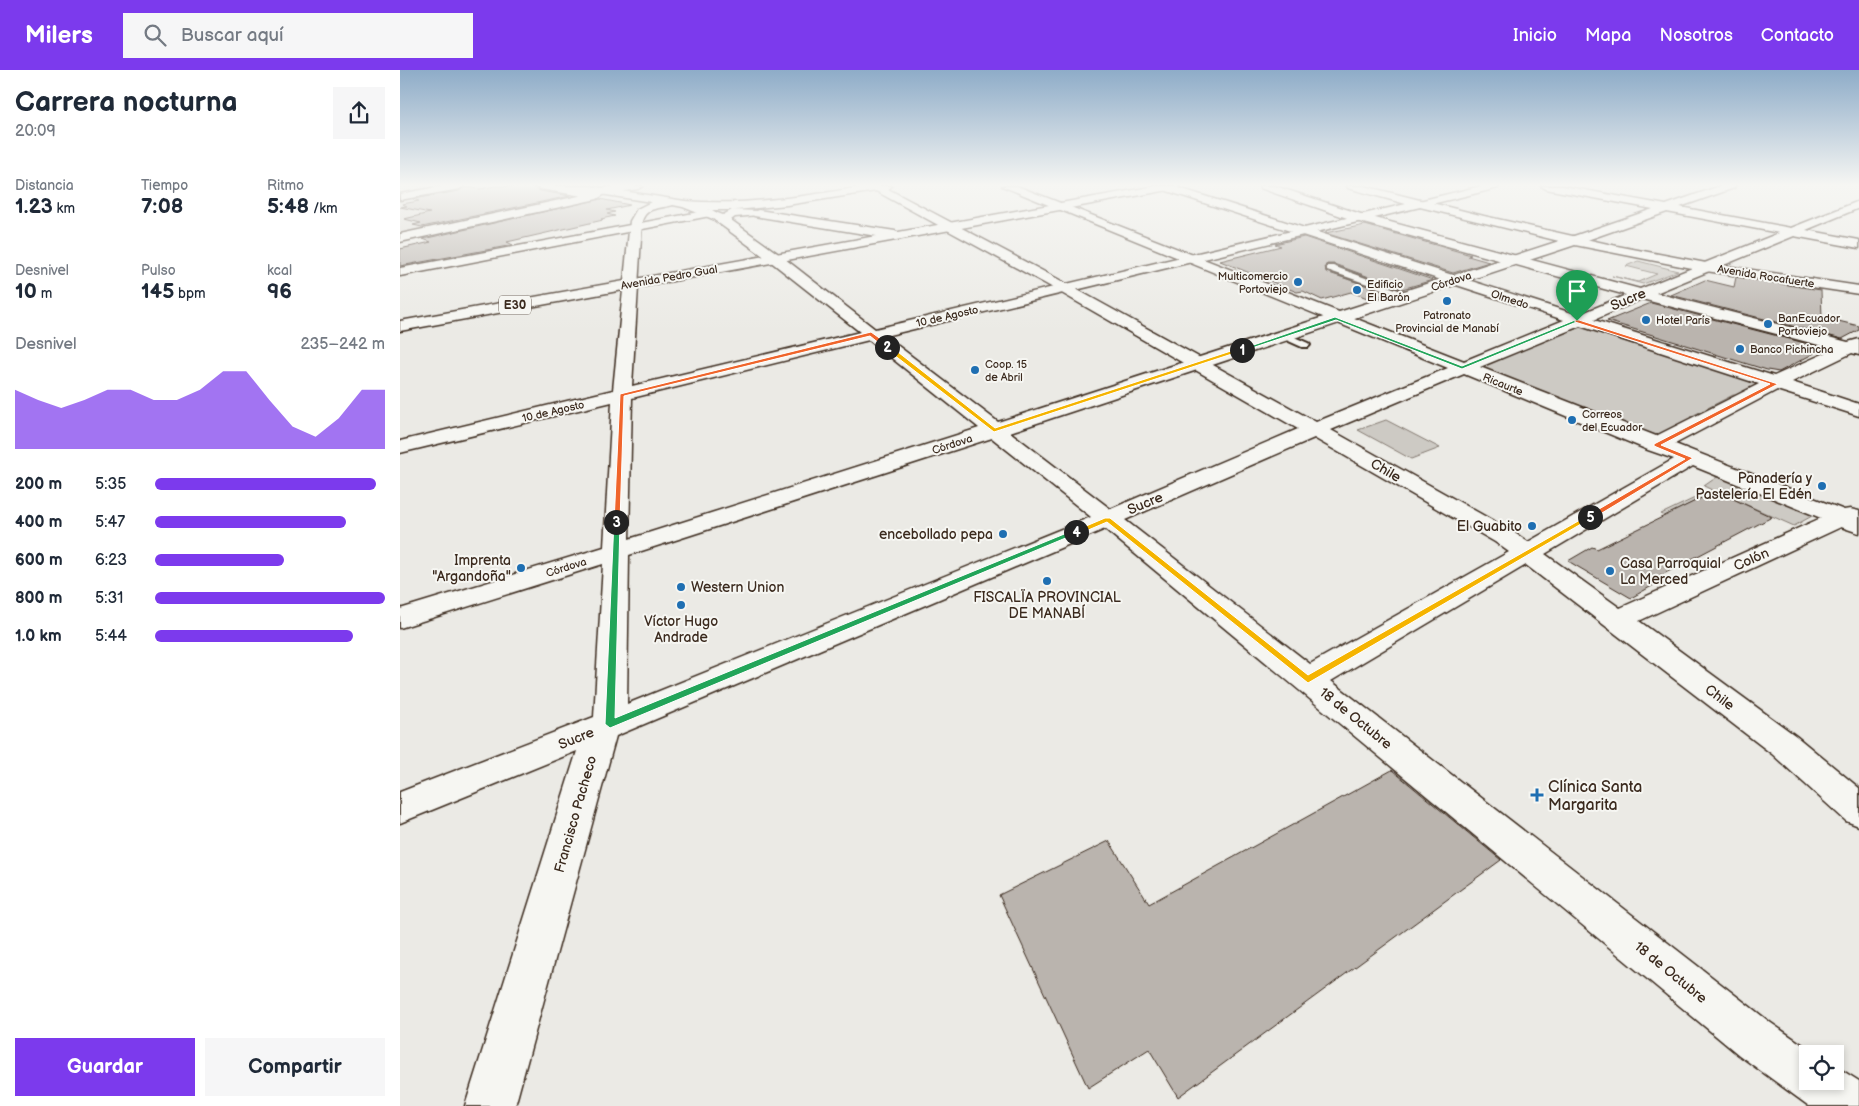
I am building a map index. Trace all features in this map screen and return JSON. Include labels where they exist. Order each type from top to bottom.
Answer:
[{"type":"main road","points":[[400,238],[416,234]]},
{"type":"main road","points":[[400,272],[590,234]]},
{"type":"main road","name":"Francisco Pacheco","points":[[490,1106],[605,726],[622,395],[635,234]]},
{"type":"main road","name":"18 de Octubre","points":[[743,234],[1108,519],[1755,1039],[1799,1071]]},
{"type":"main road","points":[[887,234],[895,236]]},
{"type":"main road","name":"Avenida Pedro Gual","points":[[400,326],[904,234]]},
{"type":"main road","name":"Chile","points":[[965,234],[1492,530],[1618,620],[1784,745],[1859,810]]},
{"type":"main road","name":"Ricaurte","points":[[1128,234],[1656,445],[1850,519]]},
{"type":"main road","name":"10 de Agosto","points":[[400,447],[1292,234]]},
{"type":"main road","name":"Olmedo","points":[[1309,234],[1859,410]]},
{"type":"main road","points":[[1420,234],[1640,294],[1857,347]]},
{"type":"main road","name":"Avenida Rocafuerte","points":[[1549,234],[1705,267],[1859,290]]},
{"type":"main road","name":"Córdova","points":[[400,619],[615,552],[1285,336],[1589,234]]},
{"type":"main road","name":"Sucre","points":[[400,808],[605,726],[1108,519],[1314,430],[1783,234]]},
{"type":"main road","points":[[1803,234],[1859,244]]},
{"type":"main road","points":[[1656,445],[1775,384],[1857,347]]},
{"type":"main road","points":[[1308,680],[1528,554],[1690,458]]},
{"type":"main road","name":"Colón","points":[[1618,620],[1850,519]]},
{"type":"main road","points":[[1828,1090],[1853,1106]]},
{"type":"lane","points":[[1330,268],[1408,295]]},
{"type":"lane","points":[[1285,336],[1305,345]]},
{"type":"shaded area","points":[[1638,261],[1678,271],[1643,284],[1612,276],[1638,282],[1657,274],[1626,266]]},
{"type":"shaded area","points":[[1573,327],[1588,328],[1759,384],[1740,396],[1733,395],[1690,417],[1694,420],[1653,437],[1480,368]]},
{"type":"shaded area","points":[[1386,420],[1440,448],[1411,459],[1358,430]]},
{"type":"shaded area","points":[[1717,477],[1812,516],[1794,526],[1716,491],[1665,516],[1661,514],[1712,490],[1704,486]]},
{"type":"building","points":[[444,234],[540,234],[507,242],[513,245],[400,266],[400,249],[431,242],[423,239]]},
{"type":"building","points":[[1329,234],[1398,234],[1489,262],[1453,273]]},
{"type":"building","points":[[1304,237],[1433,280],[1402,289],[1334,264],[1327,264],[1325,266],[1326,272],[1389,293],[1370,299],[1351,292],[1322,300],[1303,291],[1297,292],[1220,261],[1281,246],[1275,244]]},
{"type":"building","points":[[1736,277],[1821,290],[1822,317],[1859,326],[1859,330],[1842,339],[1671,295],[1705,280],[1734,287]]},
{"type":"building","points":[[1651,303],[1824,348],[1779,372],[1607,321]]},
{"type":"building","points":[[1716,491],[1772,517],[1652,580],[1657,583],[1631,598],[1568,561],[1592,547],[1597,549]]},
{"type":"building","points":[[1392,770],[1501,860],[1178,1097],[1149,1049],[1088,1088],[999,895],[1109,841],[1149,904]]},
{"type":"place","name":"Multicomercio Portoviejo","points":[[1298,282]]},
{"type":"place","name":"Edificio El Barón","points":[[1357,290]]},
{"type":"place","name":"Patronato Provincial de Manabí","points":[[1447,301]]},
{"type":"place","name":"Hotel París","points":[[1646,320]]},
{"type":"place","name":"BanEcuador Portoviejo","points":[[1768,324]]},
{"type":"place","name":"Banco Pichincha","points":[[1740,349]]},
{"type":"place","name":"Coop. 15 de Abril","points":[[975,370]]},
{"type":"place","name":"Correos del Ecuador","points":[[1572,420]]},
{"type":"place","name":"Panadería y Pastelería El Edén","points":[[1822,486]]},
{"type":"place","name":"El Guabito","points":[[1532,526]]},
{"type":"place","name":"encebollado pepa","points":[[1003,534]]},
{"type":"place","name":"Imprenta \"Argandoña\"","points":[[521,568]]},
{"type":"place","name":"Casa Parroquial La Merced","points":[[1610,571]]},
{"type":"place","name":"FISCALÏA PROVINCIAL DE MANABÍ","points":[[1047,581]]},
{"type":"place","name":"Western Union","points":[[681,587]]},
{"type":"place","name":"Víctor Hugo Andrade","points":[[681,605]]},
{"type":"place","name":"Clínica Santa Margarita","points":[[1537,795]]},
{"type":"route","points":[[1336,318],[1462,368],[1577,321],[1775,384],[1656,445],[1690,458],[1308,680],[1108,519],[610,724],[622,395],[871,334],[994,430],[1336,318]]}]
